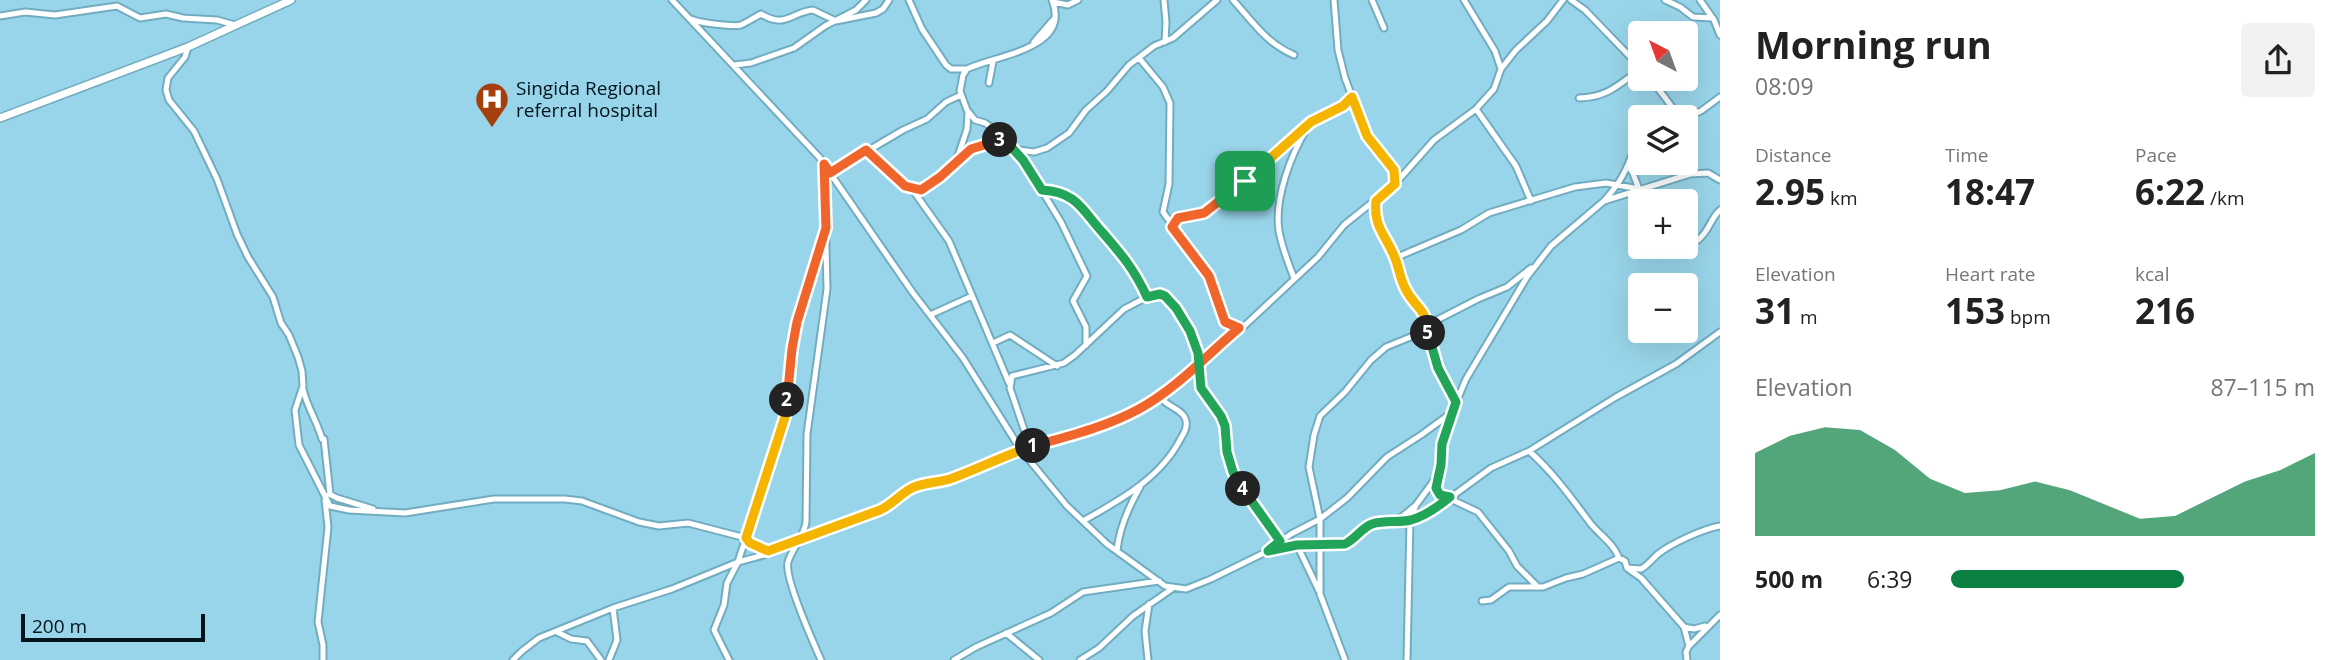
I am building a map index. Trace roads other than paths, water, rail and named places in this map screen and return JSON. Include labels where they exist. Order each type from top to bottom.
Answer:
[{"type":"main road","points":[[0,118],[188,47],[291,0]]},
{"type":"street","points":[[672,0],[824,164],[962,358],[1021,450],[1067,506],[1117,551],[1159,581],[1173,588],[1186,589],[1268,551],[1280,541],[1320,519],[1347,498],[1387,457],[1454,411]]},
{"type":"street","points":[[734,65],[794,48],[856,10],[866,0]]},
{"type":"street","points":[[688,18],[702,24],[736,26],[761,14],[771,20],[782,20],[813,10],[836,21],[876,13],[890,0]]},
{"type":"street","points":[[909,0],[922,29],[946,65],[957,70],[993,61],[1032,44],[1055,19],[1052,1],[1068,5],[1078,0]]},
{"type":"street","points":[[1164,0],[1165,42]]},
{"type":"street","points":[[1013,148],[1034,152],[1047,148],[1069,133],[1125,69],[1154,46],[1185,29],[1217,0]]},
{"type":"street","points":[[1233,0],[1275,46],[1294,55]]},
{"type":"street","points":[[1334,0],[1338,50],[1352,97],[1367,136],[1394,170],[1395,184]]},
{"type":"street","points":[[1373,0],[1384,28]]},
{"type":"street","points":[[1464,0],[1495,51],[1501,69]]},
{"type":"street","points":[[513,660],[530,644],[557,632],[613,608],[672,589],[738,562],[764,555],[801,537],[880,510],[919,485],[947,480],[1021,450],[1118,419],[1139,409],[1167,391],[1239,328],[1318,257],[1344,225],[1395,184],[1434,140],[1476,108],[1494,89],[1501,69],[1516,50],[1547,21],[1563,0]]},
{"type":"street","points":[[1571,0],[1585,10],[1628,55]]},
{"type":"street","points":[[1665,0],[1693,17],[1713,18]]},
{"type":"street","points":[[1700,0],[1713,18],[1720,35]]},
{"type":"street","points":[[0,16],[25,12],[72,14],[117,6],[140,18],[166,14],[217,20],[238,26]]},
{"type":"street","points":[[188,47],[185,57],[168,78],[166,90],[169,100],[194,131],[217,179],[237,234],[273,297],[281,323],[298,357],[306,404],[324,439],[328,527],[318,622],[323,660]]},
{"type":"street","points":[[1139,58],[1163,87],[1170,103],[1169,184],[1163,210],[1172,227],[1209,276],[1225,322],[1239,328]]},
{"type":"street","points":[[989,83],[993,61]]},
{"type":"street","points":[[969,68],[963,75],[961,95],[968,111],[975,120],[985,123],[1004,139],[1023,160],[1074,245],[1087,276],[1073,301],[1086,327],[1085,346]]},
{"type":"street","points":[[1579,98],[1607,93],[1628,78]]},
{"type":"street","points":[[830,173],[866,150],[927,119],[946,102],[961,95]]},
{"type":"street","points":[[1172,227],[1182,215],[1204,213],[1242,184],[1311,122],[1343,106],[1352,97]]},
{"type":"street","points":[[1698,112],[1720,97]]},
{"type":"street","points":[[1476,108],[1516,166],[1531,201]]},
{"type":"street","points":[[956,162],[967,129],[968,111]]},
{"type":"street","points":[[1294,278],[1281,240],[1280,210],[1285,177],[1293,155],[1311,122]]},
{"type":"street","points":[[912,189],[925,187],[977,146],[1004,139]]},
{"type":"street","points":[[866,150],[896,179],[912,189],[949,242],[1009,383],[1030,447]]},
{"type":"street","points":[[821,660],[787,569],[789,558],[806,522],[807,434],[827,289],[824,164]]},
{"type":"street","points":[[1320,594],[1320,519],[1309,467],[1320,416],[1386,347],[1413,336],[1437,320],[1507,287],[1536,264],[1563,235],[1604,201],[1618,184],[1628,165]]},
{"type":"street","points":[[1643,189],[1699,173],[1708,173],[1720,180]]},
{"type":"street","points":[[1395,258],[1461,230],[1489,213],[1584,185],[1606,183],[1636,189]]},
{"type":"street","points":[[1042,190],[1056,191],[1081,204],[1128,261],[1147,297]]},
{"type":"street","points":[[1604,201],[1628,194]]},
{"type":"street","points":[[1376,201],[1374,214],[1377,226],[1395,258],[1406,289],[1426,316],[1438,368],[1456,402]]},
{"type":"street","points":[[1698,240],[1709,230],[1720,210]]},
{"type":"street","points":[[729,660],[714,630],[724,606],[727,583],[738,562],[785,417],[797,322],[826,228]]},
{"type":"street","points":[[1536,264],[1466,379],[1442,444],[1436,488],[1440,495],[1450,497],[1478,512],[1509,551],[1519,569],[1538,587]]},
{"type":"street","points":[[1009,383],[1012,376],[1019,373],[1057,366],[1075,355],[1124,309],[1147,297],[1160,294],[1165,296],[1176,308],[1194,340],[1201,388],[1225,426],[1227,452],[1233,472],[1280,541]]},
{"type":"street","points":[[930,315],[972,296]]},
{"type":"street","points":[[1426,316],[1437,320]]},
{"type":"street","points":[[1268,551],[1297,545],[1345,544],[1370,525],[1410,520],[1439,506],[1491,468],[1529,451],[1616,397],[1676,364],[1720,332]]},
{"type":"street","points":[[993,343],[1010,335],[1057,366]]},
{"type":"street","points":[[303,386],[295,410],[299,444],[331,506],[349,510],[405,513],[494,499],[565,499],[582,501],[639,522],[659,526],[688,523],[746,538],[750,543],[768,551]]},
{"type":"street","points":[[1083,521],[1104,511],[1141,485],[1170,457],[1184,434],[1186,425],[1184,414],[1164,401],[1167,391]]},
{"type":"street","points":[[1529,451],[1576,501],[1592,525],[1615,547],[1627,568],[1642,578],[1684,627],[1689,646],[1686,660]]},
{"type":"street","points":[[1398,520],[1416,505],[1438,475]]},
{"type":"street","points":[[1117,551],[1125,517],[1141,485]]},
{"type":"street","points":[[1407,660],[1410,520],[1416,505]]},
{"type":"street","points":[[1627,568],[1641,569],[1658,554],[1681,540],[1705,529],[1720,526]]},
{"type":"street","points":[[1297,545],[1320,594],[1345,660]]},
{"type":"street","points":[[1482,601],[1491,600],[1513,587],[1538,587],[1583,574],[1619,558]]},
{"type":"street","points":[[954,660],[1051,613],[1086,591],[1159,581]]},
{"type":"street","points":[[1080,660],[1099,648],[1149,604],[1173,588]]},
{"type":"street","points":[[1148,660],[1145,631],[1149,604]]},
{"type":"street","points":[[609,660],[617,640],[613,608]]},
{"type":"street","points":[[1689,646],[1720,615]]},
{"type":"street","points":[[1684,627],[1698,629],[1709,625]]},
{"type":"street","points":[[557,632],[571,639],[587,641],[601,660]]},
{"type":"street","points":[[1006,633],[1035,658]]},
{"type":"place","name":"Singida Regional referral hospital","points":[[492,129]]}]
